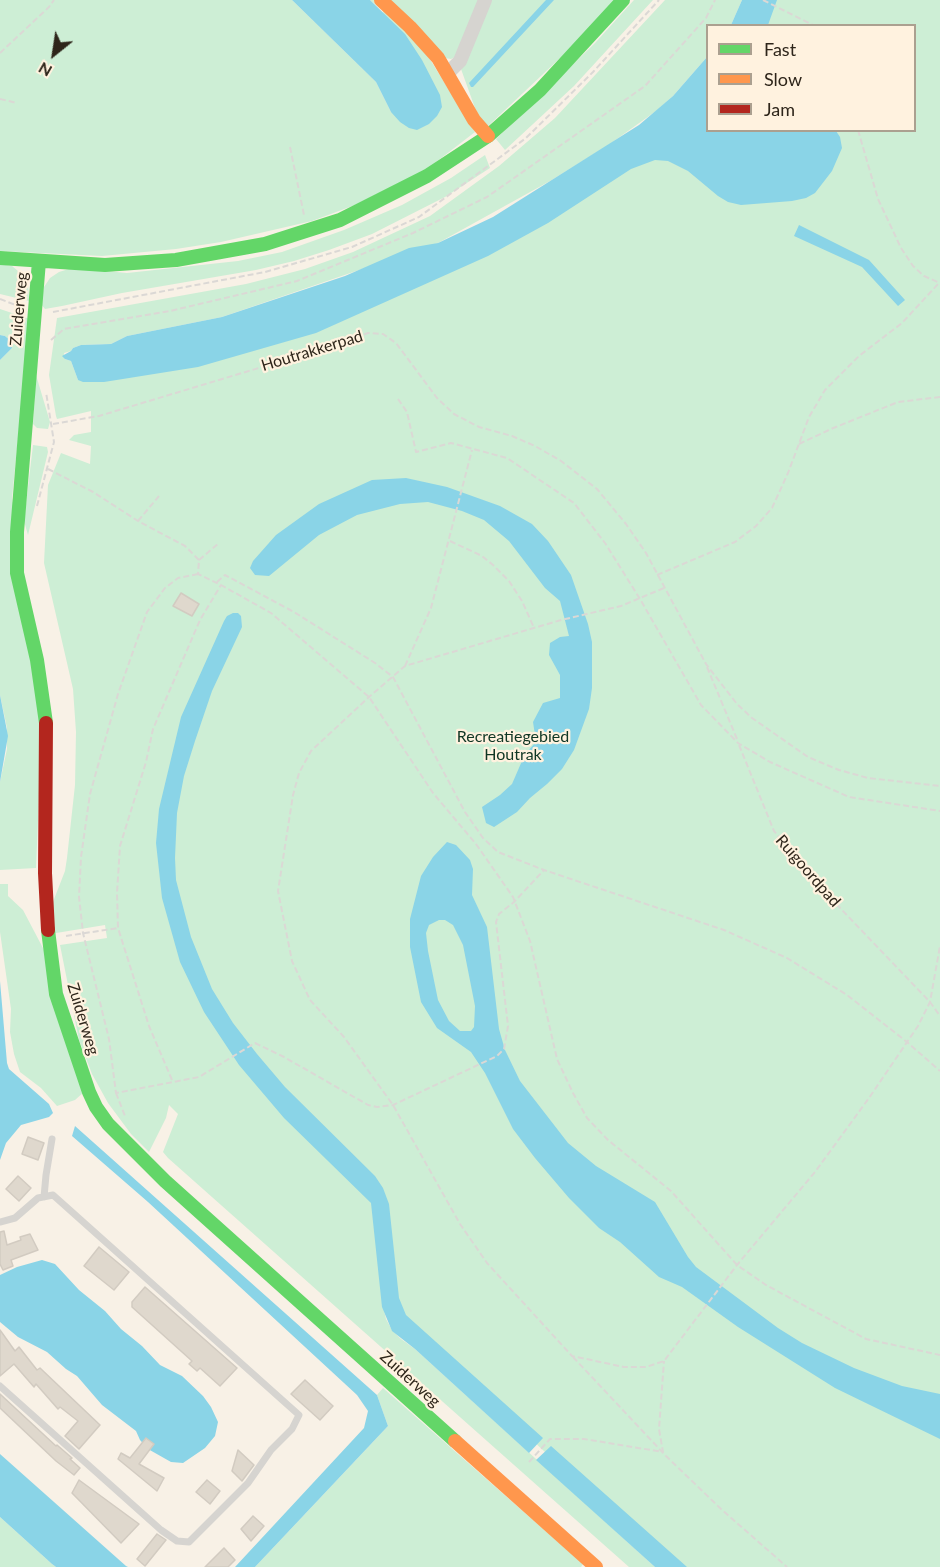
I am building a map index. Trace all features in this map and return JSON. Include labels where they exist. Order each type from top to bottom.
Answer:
[{"type":"street","points":[[381,0],[420,37],[438,58],[474,120],[488,136]]},
{"type":"street","points":[[447,74],[460,61],[485,0]]},
{"type":"street","points":[[0,258],[105,265],[176,260],[265,244],[339,220],[427,176],[488,136],[540,90],[623,0]]},
{"type":"street","name":"Zuiderweg","points":[[39,261],[17,532],[17,573],[37,660],[46,714],[45,873],[48,938],[56,994],[89,1092],[108,1124],[173,1188],[596,1567]]},
{"type":"lane","points":[[44,1197],[45,1175],[52,1139]]},
{"type":"lane","points":[[0,1222],[15,1218],[38,1198],[53,1195],[299,1415],[292,1430],[271,1450],[248,1483],[189,1542],[177,1541],[161,1530],[0,1386]]},
{"type":"path","points":[[0,53],[54,0]]},
{"type":"path","points":[[504,156],[552,114],[659,0]]},
{"type":"path","points":[[48,342],[64,329],[170,311],[297,281],[413,233],[488,197],[645,86],[706,18],[715,0]]},
{"type":"path","points":[[763,0],[811,24]]},
{"type":"path","points":[[0,99],[17,103]]},
{"type":"path","points":[[657,574],[735,542],[756,526],[772,508],[809,417],[825,390],[859,356],[902,323],[940,283],[924,276],[913,266],[901,248],[878,199],[859,132]]},
{"type":"path","points":[[290,147],[308,230]]},
{"type":"path","name":"Houtrakkerpad","points":[[138,521],[93,492],[48,469],[54,442],[53,424],[99,416],[332,346],[368,333],[383,334],[396,343],[437,398],[454,414],[479,427],[512,436],[535,446],[561,461],[597,489],[646,553],[664,588]]},
{"type":"path","points":[[799,444],[898,402],[940,397]]},
{"type":"path","points":[[398,399],[407,412],[416,452],[451,443],[507,458],[574,503],[605,543],[701,705],[738,743],[770,762],[849,797],[940,811]]},
{"type":"path","points":[[472,450],[431,608],[405,666],[311,751],[299,773],[293,795],[278,891],[292,961],[310,1000],[344,1037],[393,1105],[460,1224],[487,1263],[663,1452],[721,1509],[787,1567]]},
{"type":"path","points":[[159,496],[138,521],[185,546],[199,560]]},
{"type":"path","points":[[448,540],[482,556],[494,565],[509,581],[522,601],[534,628]]},
{"type":"path","points":[[198,574],[199,560],[219,543]]},
{"type":"path","points":[[544,870],[514,902],[499,914],[496,922],[508,1026],[504,1049],[497,1056],[393,1105],[377,1107],[368,1105],[255,1043],[199,1077],[117,1093],[105,1016],[83,933],[79,897],[81,856],[90,795],[118,694],[147,612],[165,588],[178,578],[198,574],[217,582],[271,613],[369,697],[433,793],[476,844],[514,902],[530,941],[557,1059],[587,1118],[608,1140],[671,1191],[737,1264],[766,1285],[866,1340],[940,1355]]},
{"type":"path","points":[[217,582],[225,576],[294,612],[375,663],[393,677],[465,812],[483,838],[498,852],[544,870],[724,930],[787,957],[847,995],[940,1071]]},
{"type":"path","points":[[172,1081],[149,1026],[118,928],[117,892],[120,846],[146,762],[153,729],[182,658],[200,620],[221,585]]},
{"type":"path","points":[[405,666],[561,620],[621,606],[664,588],[706,664],[737,704],[777,736],[808,757],[839,770],[868,778],[940,786]]},
{"type":"path","name":"Ruigoordpad","points":[[706,664],[774,831],[821,888],[930,1002],[940,1016]]},
{"type":"path","points":[[48,938],[118,928]]},
{"type":"path","points":[[663,1452],[659,1429],[664,1361],[737,1264],[814,1172],[869,1098],[918,1026],[930,1002],[940,946]]},
{"type":"path","points":[[572,1356],[624,1367],[646,1367],[664,1361]]},
{"type":"path","points":[[529,1462],[550,1439],[584,1439],[663,1452]]},
{"type":"green space","points":[[0,0],[292,0],[376,82],[391,112],[383,11],[370,0],[376,0],[418,40],[475,132],[427,169],[355,205],[312,221],[221,242],[176,249],[102,256],[0,251]]},
{"type":"green space","points":[[388,0],[482,0],[457,56],[451,59],[445,58]]},
{"type":"green space","points":[[491,0],[615,0],[578,41],[486,128],[475,108],[461,69]]},
{"type":"green space","points":[[634,0],[653,0],[574,86],[505,150],[496,139],[595,43]]},
{"type":"green space","name":"Recreatiegebied Houtrak","points":[[665,0],[742,0],[731,24],[706,24],[706,58],[673,96],[656,111],[607,146],[550,181],[438,243],[222,317],[127,336],[111,344],[81,345],[64,353],[65,359],[71,361],[78,380],[389,284],[706,131],[916,132],[916,24],[738,24],[752,0],[940,0],[940,1567],[670,1567],[382,1302],[386,1319],[401,1339],[415,1349],[655,1567],[629,1567],[168,1158],[163,1152],[178,1114],[169,1105],[166,1118],[149,1152],[131,1134],[108,1103],[92,1074],[79,1040],[60,945],[107,938],[105,925],[50,934],[51,907],[65,871],[67,858],[75,785],[76,732],[73,689],[44,563],[48,485],[61,453],[90,464],[91,446],[69,440],[74,435],[91,432],[91,411],[57,419],[56,416],[49,375],[57,318],[246,284],[305,269],[353,252],[430,216],[499,166],[555,118]]},
{"type":"green space","points":[[485,155],[490,168],[445,197],[372,234],[329,250],[256,270],[122,293],[62,306],[45,309],[40,303],[44,287],[50,278],[72,268],[127,273],[238,261],[282,252],[344,230],[402,205],[451,178]]},
{"type":"green space","points":[[0,264],[12,266],[24,276],[28,284],[29,301],[0,294]]},
{"type":"green space","points":[[0,309],[30,319],[12,498],[42,724],[36,868],[0,870],[0,782],[7,749],[7,728],[0,695],[0,360],[12,348],[12,342],[0,335]]},
{"type":"green space","points":[[36,375],[50,422],[48,429],[37,428],[33,424]]},
{"type":"green space","points":[[33,445],[47,447],[48,452],[28,535],[24,521]]},
{"type":"green space","points":[[0,884],[8,884],[8,896],[23,910],[44,950],[84,1092],[75,1100],[57,1106],[41,1088],[20,1072],[14,1054],[10,1032],[11,1009],[0,932]]},
{"type":"green space","points":[[383,1388],[583,1564],[581,1567],[255,1567],[388,1426],[377,1395]]},
{"type":"green space","points":[[0,1517],[52,1564],[56,1567],[0,1567]]},
{"type":"water","points":[[292,0],[370,0],[405,34],[422,60],[440,95],[442,107],[437,116],[429,124],[417,130],[400,122],[391,112],[376,82]]},
{"type":"water","points":[[546,0],[554,0],[471,87],[469,83]]},
{"type":"water","points":[[742,0],[777,0],[768,24],[731,24]]},
{"type":"water","points":[[706,58],[706,132],[837,132],[842,148],[832,171],[815,193],[792,201],[741,205],[728,202],[718,196],[688,171],[668,161],[655,160],[631,169],[548,223],[488,256],[316,333],[198,367],[104,382],[83,382],[78,380],[71,361],[62,356],[81,345],[111,344],[127,336],[222,317],[345,276],[409,248],[438,243],[493,217],[639,125],[673,96]]},
{"type":"water","points":[[799,225],[869,260],[905,300],[898,306],[862,267],[794,236]]},
{"type":"water","points":[[0,335],[12,342],[12,348],[0,360]]},
{"type":"water","points":[[406,478],[447,487],[500,506],[532,524],[548,541],[571,575],[588,624],[592,642],[592,688],[589,709],[574,750],[562,769],[547,784],[517,812],[494,827],[486,823],[482,807],[512,784],[525,754],[536,742],[533,722],[543,703],[560,698],[560,675],[549,655],[550,643],[560,637],[569,636],[560,601],[545,588],[509,541],[484,520],[462,511],[428,502],[400,504],[357,515],[319,535],[269,576],[255,575],[250,568],[253,561],[276,535],[319,504],[372,480]]},
{"type":"water","points":[[233,613],[241,616],[242,627],[212,691],[184,776],[177,813],[176,880],[191,937],[212,989],[233,1023],[285,1087],[375,1176],[383,1188],[389,1204],[399,1298],[406,1315],[543,1438],[529,1453],[415,1349],[392,1331],[382,1307],[371,1203],[284,1118],[239,1065],[204,1012],[180,962],[162,898],[156,843],[159,809],[181,717],[224,621]]},
{"type":"water","points":[[0,695],[8,736],[0,782]]},
{"type":"water","points":[[447,842],[456,845],[470,860],[473,869],[472,895],[487,927],[499,1029],[505,1050],[520,1081],[568,1143],[596,1166],[655,1202],[696,1267],[778,1328],[802,1343],[854,1368],[902,1386],[940,1394],[940,1439],[835,1388],[738,1327],[682,1287],[659,1277],[620,1242],[599,1228],[569,1198],[513,1129],[485,1073],[471,1052],[437,1028],[421,1002],[410,947],[410,919],[421,876],[433,857]],"holes":[[[445,920],[453,925],[463,945],[475,1006],[474,1027],[471,1031],[460,1031],[449,1021],[438,1000],[426,933],[429,925]]]},
{"type":"water","points":[[0,981],[9,1069],[49,1104],[53,1113],[49,1117],[21,1125],[6,1143],[0,1160]]},
{"type":"water","points":[[75,1126],[377,1395],[388,1426],[255,1567],[235,1567],[364,1428],[368,1411],[357,1395],[148,1202],[72,1136]]},
{"type":"water","points":[[42,1260],[55,1264],[79,1290],[105,1311],[160,1365],[182,1376],[203,1396],[218,1422],[215,1436],[205,1448],[183,1463],[171,1462],[148,1449],[136,1431],[102,1405],[77,1376],[47,1352],[18,1337],[0,1322],[0,1275],[17,1267]]},
{"type":"water","points":[[551,1446],[687,1567],[655,1567],[536,1460]]},
{"type":"water","points":[[0,1454],[128,1567],[56,1567],[52,1564],[0,1517]]},
{"type":"building","points":[[181,593],[199,604],[192,616],[173,606]]},
{"type":"building","points":[[28,1137],[44,1143],[38,1160],[22,1154]]},
{"type":"building","points":[[18,1176],[31,1188],[19,1201],[6,1189]]},
{"type":"building","points":[[4,1231],[7,1245],[30,1234],[38,1250],[11,1260],[13,1266],[3,1270],[0,1264],[0,1232]]},
{"type":"building","points":[[99,1247],[129,1272],[114,1290],[84,1266]]},
{"type":"building","points":[[145,1287],[237,1368],[220,1386],[200,1368],[197,1371],[189,1364],[192,1361],[132,1307],[132,1302]]},
{"type":"building","points":[[0,1330],[15,1351],[19,1347],[37,1370],[40,1368],[100,1425],[79,1449],[65,1436],[78,1421],[60,1407],[58,1409],[14,1364],[0,1376]]},
{"type":"building","points":[[305,1380],[333,1406],[320,1420],[291,1394]]},
{"type":"building","points":[[0,1394],[72,1458],[70,1459],[80,1468],[74,1475],[0,1408]]},
{"type":"building","points":[[146,1438],[154,1444],[139,1464],[164,1478],[157,1491],[118,1459],[121,1453],[130,1458]]},
{"type":"building","points":[[238,1450],[254,1465],[242,1481],[232,1471]]},
{"type":"building","points":[[79,1480],[139,1524],[121,1543],[72,1493]]},
{"type":"building","points":[[207,1480],[220,1491],[210,1504],[196,1492]]},
{"type":"building","points":[[253,1516],[264,1526],[251,1541],[241,1529]]},
{"type":"building","points":[[157,1534],[166,1540],[145,1566],[137,1559]]},
{"type":"building","points":[[224,1548],[235,1560],[228,1567],[205,1567]]},
{"type":"traffic: fast","points":[[0,258],[105,265],[176,260],[265,244],[340,220],[427,176],[488,136],[540,90],[623,0]]},
{"type":"traffic: fast","points":[[39,261],[17,532],[17,573],[37,660],[46,723]]},
{"type":"traffic: fast","points":[[48,930],[56,994],[89,1092],[108,1124],[165,1181],[455,1441]]},
{"type":"traffic: slow","points":[[381,0],[438,58],[474,120],[488,136]]},
{"type":"traffic: slow","points":[[455,1441],[596,1567]]},
{"type":"traffic: jam","points":[[46,723],[45,873],[48,930]]}]
